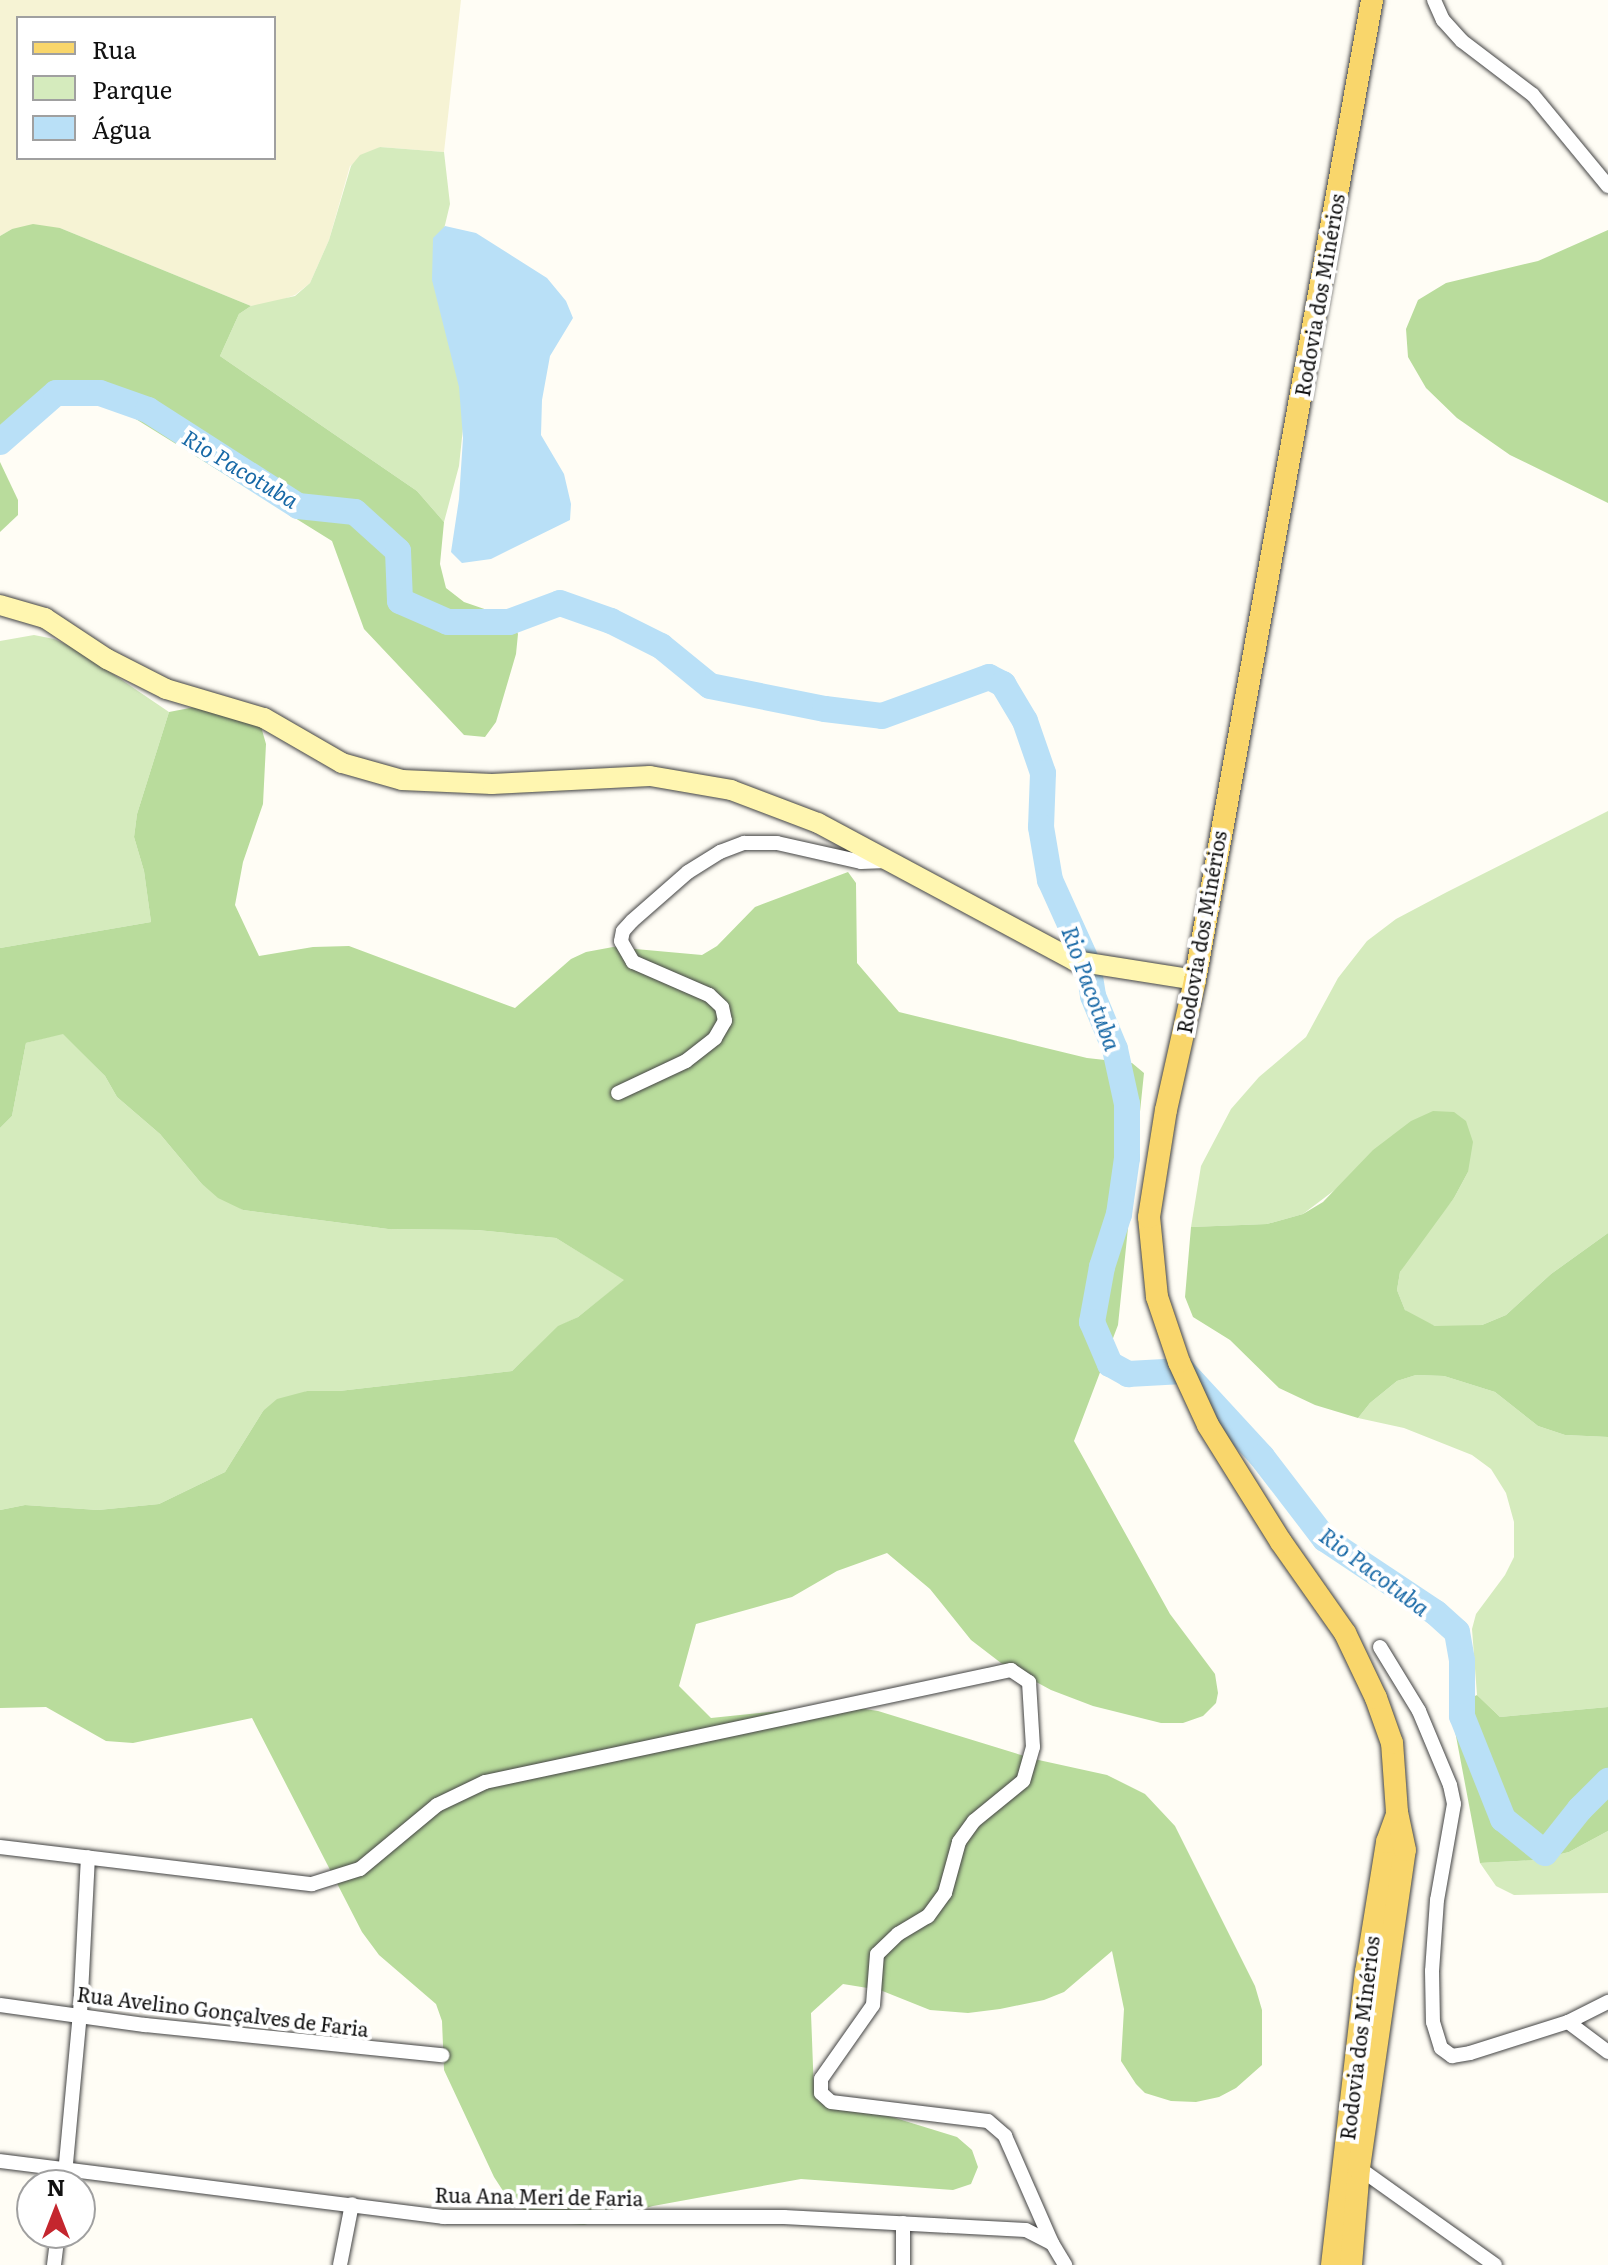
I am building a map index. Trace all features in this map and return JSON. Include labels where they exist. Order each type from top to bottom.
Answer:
[{"type":"main road","name":"Rodovia dos Minérios","points":[[1351,2265],[1359,2168],[1405,1850],[1397,1812],[1392,1743],[1376,1698],[1345,1633],[1281,1542],[1208,1425],[1179,1362],[1157,1297],[1149,1217],[1166,1110],[1195,980],[1372,0]]},
{"type":"main road","name":"Rodovia dos Minérios","points":[[1332,2265],[1366,1972],[1387,1842],[1397,1812]]},
{"type":"street","points":[[1434,0],[1443,20],[1462,41],[1533,95],[1608,186]]},
{"type":"street","points":[[0,605],[45,618],[107,659],[166,689],[264,718],[342,763],[391,777],[492,784],[663,778],[731,790],[818,823],[1075,961],[1195,980]]},
{"type":"street","points":[[618,1093],[686,1061],[715,1038],[725,1021],[722,1007],[709,995],[633,962],[621,941],[623,931],[632,921],[688,872],[720,852],[744,843],[777,843],[851,861],[887,861]]},
{"type":"street","points":[[1380,1647],[1419,1711],[1454,1804],[1437,1900],[1432,1971],[1433,2022],[1441,2048],[1452,2056],[1470,2053],[1568,2022],[1608,2002]]},
{"type":"street","points":[[0,1847],[312,1884],[350,1874],[437,1805],[485,1782],[585,1757],[1011,1670],[1029,1682],[1033,1747],[1023,1781],[974,1821],[959,1842],[945,1893],[928,1916],[898,1934],[877,1954],[873,2005],[821,2079],[821,2093],[831,2102],[988,2121],[1005,2136],[1052,2243],[1065,2265]]},
{"type":"street","points":[[66,2169],[80,2014],[88,1857]]},
{"type":"street","name":"Rua Avelino Gonçalves de Faria","points":[[0,2005],[145,2025],[442,2055]]},
{"type":"street","points":[[1568,2022],[1608,2052]]},
{"type":"street","name":"Rua Ana Meri de Faria","points":[[0,2161],[31,2169]]},
{"type":"street","points":[[1359,2168],[1495,2265]]},
{"type":"street","name":"Rua Ana Meri de Faria","points":[[96,2181],[352,2204],[443,2217],[784,2217],[1026,2230],[1052,2243]]},
{"type":"street","points":[[340,2265],[352,2204]]},
{"type":"street","points":[[903,2223],[903,2265]]},
{"type":"shaded area","points":[[0,0],[461,0],[444,152],[380,147],[350,166],[329,240],[310,283],[295,295],[270,304],[251,306],[60,228],[12,229],[0,236]]},
{"type":"green space","points":[[380,147],[444,152],[450,204],[439,250],[460,368],[463,428],[459,466],[444,522],[417,491],[220,356],[239,314],[251,306],[295,296],[310,283],[329,240],[351,166],[360,155]]},
{"type":"green space","points":[[33,224],[60,228],[251,306],[239,314],[220,356],[417,491],[444,522],[440,564],[446,588],[464,602],[499,614],[514,623],[518,634],[516,654],[496,722],[485,737],[464,735],[364,629],[332,541],[110,403],[26,408],[0,445],[0,236],[12,229]]},
{"type":"green space","points":[[1608,230],[1608,503],[1510,455],[1457,418],[1426,388],[1408,357],[1406,329],[1418,300],[1446,283],[1538,261]]},
{"type":"green space","points":[[0,462],[18,500],[18,515],[0,532]]},
{"type":"green space","points":[[34,635],[54,639],[76,649],[169,712],[137,814],[134,837],[144,871],[151,922],[0,948],[0,641]]},
{"type":"green space","points":[[221,702],[260,723],[266,744],[263,804],[243,862],[235,905],[259,956],[313,947],[349,946],[515,1008],[571,959],[586,952],[613,947],[702,955],[717,946],[755,907],[848,872],[856,883],[857,963],[899,1012],[1087,1058],[1132,1063],[1144,1073],[1118,1325],[1074,1441],[1170,1614],[1215,1674],[1216,1703],[1203,1716],[1183,1723],[1161,1723],[1093,1706],[1051,1690],[1001,1663],[971,1640],[930,1589],[887,1553],[837,1571],[792,1597],[696,1624],[679,1686],[711,1718],[838,1705],[878,1711],[1034,1759],[1107,1775],[1145,1794],[1175,1826],[1255,1986],[1262,2010],[1262,2065],[1236,2088],[1219,2097],[1196,2102],[1171,2101],[1145,2093],[1136,2084],[1121,2061],[1124,2009],[1112,1951],[1064,1992],[1044,2000],[968,2013],[930,2010],[880,1990],[843,1984],[811,2013],[814,2093],[957,2137],[972,2150],[978,2167],[971,2184],[953,2190],[801,2179],[653,2206],[584,2225],[557,2223],[524,2210],[507,2197],[494,2177],[444,2070],[442,2021],[436,2004],[379,1955],[362,1932],[252,1718],[133,1743],[106,1741],[46,1707],[0,1708],[0,1510],[25,1505],[98,1510],[159,1504],[225,1472],[263,1411],[277,1399],[307,1391],[339,1391],[512,1371],[558,1326],[578,1317],[624,1280],[556,1238],[477,1230],[388,1229],[243,1210],[218,1198],[201,1183],[160,1134],[117,1097],[105,1076],[63,1034],[26,1043],[12,1116],[0,1128],[0,948],[151,922],[144,871],[134,837],[137,814],[169,712]]},
{"type":"green space","points":[[1608,811],[1608,1233],[1551,1274],[1506,1315],[1482,1325],[1459,1328],[1435,1326],[1413,1317],[1405,1310],[1397,1290],[1400,1272],[1414,1248],[1454,1198],[1468,1172],[1340,1186],[1303,1214],[1267,1224],[1191,1227],[1201,1166],[1231,1109],[1259,1077],[1306,1037],[1338,978],[1367,941],[1396,919]]},
{"type":"green space","points":[[63,1033],[105,1076],[117,1097],[160,1134],[201,1183],[243,1210],[388,1229],[477,1230],[556,1238],[625,1280],[578,1317],[558,1327],[512,1371],[339,1391],[307,1391],[263,1411],[225,1472],[159,1504],[98,1510],[25,1505],[0,1510],[0,1128],[12,1116],[26,1043]]},
{"type":"green space","points":[[1433,1111],[1454,1112],[1466,1121],[1473,1142],[1468,1172],[1454,1198],[1400,1272],[1397,1290],[1405,1310],[1435,1326],[1482,1325],[1506,1315],[1551,1274],[1608,1233],[1608,1437],[1565,1435],[1538,1426],[1495,1392],[1444,1376],[1416,1375],[1397,1381],[1370,1403],[1358,1418],[1315,1405],[1279,1388],[1230,1340],[1193,1317],[1185,1297],[1191,1227],[1267,1224],[1303,1214],[1323,1202],[1373,1150],[1411,1121]]},
{"type":"green space","points":[[1416,1375],[1444,1376],[1495,1392],[1538,1426],[1565,1435],[1608,1437],[1608,1707],[1500,1717],[1477,1695],[1472,1629],[1476,1614],[1505,1575],[1514,1557],[1514,1522],[1506,1493],[1491,1469],[1472,1455],[1404,1428],[1358,1418],[1370,1403],[1397,1381]]},
{"type":"green space","points":[[1477,1695],[1500,1717],[1608,1707],[1608,1831],[1569,1852],[1537,1860],[1480,1863],[1452,1715],[1461,1703]]},
{"type":"green space","points":[[1608,1831],[1608,1893],[1514,1895],[1496,1886],[1480,1863],[1537,1860],[1569,1852]]},
{"type":"water","points":[[445,226],[476,233],[547,278],[566,301],[573,318],[550,356],[542,400],[541,435],[564,474],[571,504],[570,520],[491,559],[462,563],[451,552],[459,499],[463,438],[459,387],[432,280],[433,238]]},
{"type":"waterway","name":"Rio Pacotuba","points":[[0,442],[56,393],[100,393],[148,410],[298,506],[355,512],[398,551],[400,601],[448,622],[509,622],[560,603],[611,621],[661,646],[710,686],[825,709],[882,716],[989,677],[1003,684],[1025,721],[1043,773],[1041,827],[1050,880],[1088,964],[1093,996],[1115,1049],[1127,1104],[1127,1158],[1119,1214],[1102,1267],[1092,1322],[1110,1364],[1128,1374],[1183,1371],[1262,1457],[1325,1539],[1436,1613],[1457,1632],[1462,1661],[1462,1716],[1503,1819],[1545,1853],[1580,1809],[1608,1781]]}]
